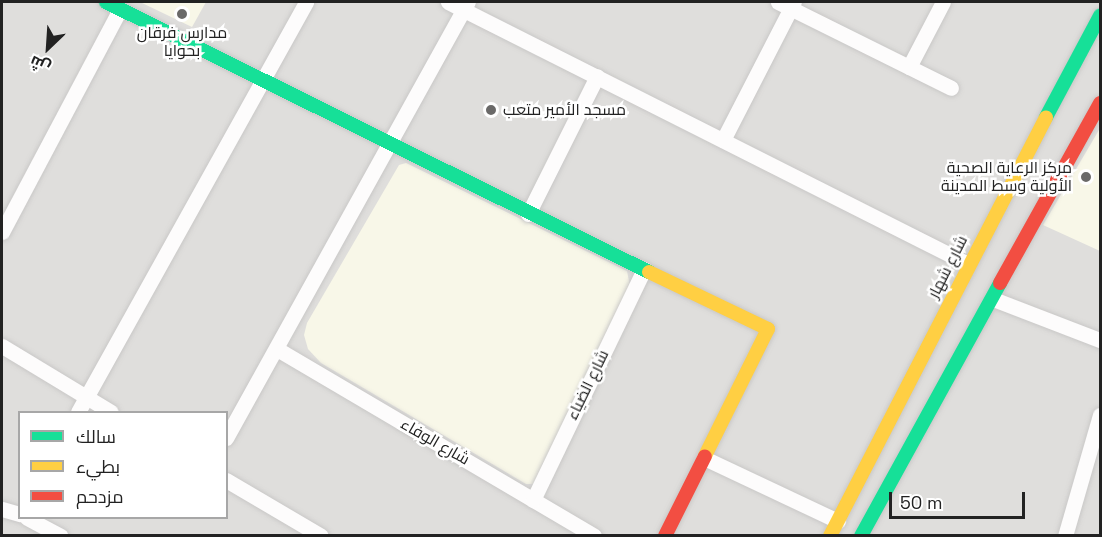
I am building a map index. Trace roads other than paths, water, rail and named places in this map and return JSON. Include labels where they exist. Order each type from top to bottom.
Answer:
[{"type":"main road","points":[[106,2],[528,214],[768,329],[665,536]]},
{"type":"main road","name":"شارع شهار","points":[[830,536],[968,264],[1101,16]]},
{"type":"main road","points":[[861,536],[993,299],[1096,122],[1101,103]]},
{"type":"main road","points":[[874,536],[911,446]]},
{"type":"main road","points":[[816,530],[838,521]]},
{"type":"street","points":[[79,411],[306,2]]},
{"type":"street","points":[[448,2],[466,5],[597,76],[968,264]]},
{"type":"street","points":[[909,66],[944,2]]},
{"type":"street","points":[[723,140],[788,4],[951,87]]},
{"type":"street","points":[[228,435],[392,145],[466,5]]},
{"type":"street","points":[[2,232],[120,9]]},
{"type":"street","points":[[528,214],[597,76]]},
{"type":"street","name":"شارع الضياء","points":[[533,500],[644,269]]},
{"type":"street","points":[[993,299],[1101,340]]},
{"type":"street","points":[[2,346],[109,411]]},
{"type":"street","name":"شارع الوفاء","points":[[277,349],[594,536]]},
{"type":"street","points":[[1065,536],[1101,415]]},
{"type":"street","points":[[704,458],[838,521]]},
{"type":"street","points":[[228,481],[321,536]]},
{"type":"street","points":[[2,509],[18,513]]},
{"type":"street","points":[[29,519],[61,536]]},
{"type":"place","name":"مدارس فرقان بحوايا","points":[[182,14]]},
{"type":"place","name":"مسجد الأمير متعب","points":[[491,110]]},
{"type":"place","name":"مركز الرعاية الصحية الأولية وسط المدينة","points":[[1086,177]]}]
